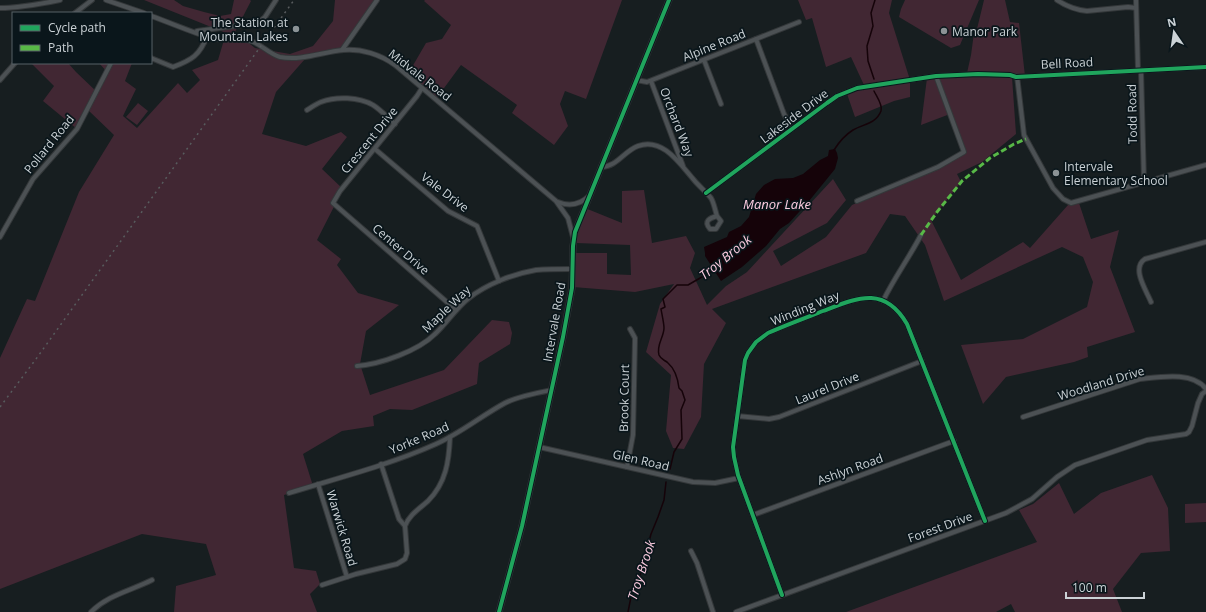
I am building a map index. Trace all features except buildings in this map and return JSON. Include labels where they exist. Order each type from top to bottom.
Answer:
[{"type":"street","points":[[0,8],[37,5],[60,0]]},
{"type":"street","points":[[76,12],[92,0]]},
{"type":"street","points":[[106,0],[137,12]]},
{"type":"street","points":[[196,32],[249,25],[260,22],[276,0]]},
{"type":"street","points":[[342,50],[377,0]]},
{"type":"street","name":"Intervale Road","points":[[499,612],[522,526],[552,390],[571,295],[573,246],[579,221],[669,0]]},
{"type":"street","points":[[1057,0],[1064,5],[1087,11],[1128,7],[1136,8]]},
{"type":"street","name":"Todd Road","points":[[1136,0],[1144,182]]},
{"type":"street","name":"Midvale Road","points":[[152,16],[207,36],[221,39],[250,41],[273,54],[287,58],[305,58],[342,50],[366,52],[383,58],[395,65],[556,201],[564,212],[570,225],[573,234],[573,246]]},
{"type":"street","name":"Alpine Road","points":[[636,80],[647,82],[650,81],[799,22]]},
{"type":"street","points":[[152,58],[173,67],[188,62],[202,49],[207,36]]},
{"type":"street","points":[[756,39],[784,114],[792,128]]},
{"type":"street","points":[[704,60],[721,104]]},
{"type":"street","points":[[0,80],[14,64]]},
{"type":"street","name":"Pollard Road","points":[[0,237],[33,179],[77,129],[110,64]]},
{"type":"street","name":"Bell Road","points":[[929,77],[978,74],[1017,76],[1206,67]]},
{"type":"street","points":[[857,201],[938,167],[964,152],[936,76]]},
{"type":"street","points":[[1017,76],[1024,134],[1052,188],[1063,199],[1071,203],[1206,165]]},
{"type":"street","name":"Lakeside Drive","points":[[706,194],[792,128],[837,96],[864,87],[929,77]]},
{"type":"street","name":"Orchard Way","points":[[650,81],[685,170]]},
{"type":"street","name":"Crescent Drive","points":[[333,204],[340,191],[418,96],[422,88]]},
{"type":"street","points":[[307,110],[320,102],[328,100],[360,100],[372,105],[395,124]]},
{"type":"street","points":[[602,167],[607,167],[615,163],[638,146],[648,144],[654,145],[665,150],[711,199],[717,216]]},
{"type":"street","name":"Vale Drive","points":[[375,149],[448,211],[477,226],[499,281]]},
{"type":"street","points":[[556,201],[566,205],[572,205],[583,201],[590,194]]},
{"type":"street","name":"Center Drive","points":[[333,204],[456,310]]},
{"type":"street","points":[[883,301],[892,282],[910,256],[921,235]]},
{"type":"street","points":[[1151,302],[1139,274],[1139,267],[1142,261],[1144,259],[1206,242]]},
{"type":"street","name":"Maple Way","points":[[357,366],[369,365],[402,354],[427,341],[468,298],[478,291],[499,281],[535,270],[573,269]]},
{"type":"street","name":"Winding Way","points":[[782,595],[736,468],[733,447],[745,360],[751,347],[761,337],[768,333],[853,299],[871,298],[883,301],[894,307],[903,318],[922,361],[985,521]]},
{"type":"street","name":"Brook Court","points":[[626,467],[633,435],[635,338],[630,329]]},
{"type":"street","name":"Laurel Drive","points":[[737,416],[769,419],[779,417],[922,361]]},
{"type":"street","name":"Woodland Drive","points":[[1023,418],[1140,379],[1159,377],[1189,378],[1199,381],[1206,390]]},
{"type":"street","name":"Yorke Road","points":[[289,494],[426,448],[450,437],[505,403],[517,398],[552,390]]},
{"type":"street","name":"Forest Drive","points":[[736,612],[1006,513],[1032,499],[1057,477],[1075,465],[1147,440],[1186,434],[1192,426],[1198,403],[1202,394],[1206,390]]},
{"type":"street","points":[[405,526],[409,518],[429,500],[442,482],[449,459],[450,437]]},
{"type":"street","name":"Ashlyn Road","points":[[753,515],[954,441]]},
{"type":"street","name":"Glen Road","points":[[539,447],[693,482],[715,483],[739,478]]},
{"type":"street","points":[[322,585],[397,564],[405,559],[407,554],[405,526],[400,518],[381,464]]},
{"type":"street","name":"Warwick Road","points":[[318,484],[347,577]]},
{"type":"street","points":[[691,551],[697,562],[713,612]]},
{"type":"street","points":[[90,612],[104,600],[134,589],[152,580]]},
{"type":"shaded area","points":[[144,0],[174,0],[183,6],[220,16],[231,14],[234,0],[250,0],[251,1],[235,32],[255,48],[290,54],[313,46],[333,21],[335,0],[379,0],[344,49],[305,59],[276,92],[262,134],[306,146],[341,132],[347,137],[322,169],[343,189],[317,240],[341,259],[337,265],[358,293],[399,305],[366,331],[360,364],[370,395],[444,370],[492,320],[509,322],[512,333],[510,344],[479,363],[477,384],[412,410],[390,409],[373,416],[374,426],[342,431],[303,454],[313,486],[284,495],[294,568],[316,571],[320,584],[310,594],[317,612],[174,612],[176,586],[216,575],[206,544],[142,534],[0,589],[0,358],[27,299],[35,301],[79,192],[114,135],[88,110],[77,129],[43,101],[54,86],[32,64],[69,64],[97,92],[107,72],[100,64],[132,64],[125,81],[136,89],[123,116],[137,128],[178,83],[187,93],[200,80],[192,70],[218,60],[226,33]]},
{"type":"shaded area","points":[[622,0],[586,99],[565,91],[560,104],[568,126],[554,145],[512,113],[517,105],[461,65],[436,99],[408,74],[426,43],[442,39],[451,25],[424,1]]},
{"type":"shaded area","points":[[798,0],[892,0],[889,13],[910,80],[910,97],[894,101],[855,117],[846,91],[864,85],[851,57],[826,67],[812,18],[806,20]]},
{"type":"shaded area","name":"Manor Park","points":[[905,0],[979,0],[960,45],[951,48],[899,17]]},
{"type":"shaded area","points":[[984,0],[1005,0],[1010,22],[1019,23],[1025,76],[1012,77],[1016,134],[982,162],[957,174],[961,182],[931,220],[961,280],[1023,242],[1030,248],[1068,205],[1078,200],[1091,239],[1119,230],[1110,267],[1135,332],[1087,347],[1088,357],[1074,362],[1006,377],[983,404],[961,345],[1023,339],[1087,307],[1093,282],[1083,257],[1062,247],[944,301],[925,245],[905,216],[890,214],[866,253],[712,309],[726,323],[704,364],[701,417],[684,449],[673,448],[666,431],[671,375],[646,352],[660,304],[674,284],[635,292],[573,287],[574,253],[607,253],[607,274],[631,275],[630,245],[576,243],[577,234],[585,208],[622,223],[622,191],[644,190],[652,243],[686,236],[695,253],[690,268],[707,305],[726,286],[747,272],[833,179],[846,200],[827,223],[773,251],[781,266],[826,237],[852,205],[962,153],[950,114],[921,125],[927,78],[967,73],[974,33],[976,33]]},
{"type":"shaded area","points":[[138,103],[148,111],[137,125],[126,117]]},
{"type":"shaded area","points":[[1152,475],[1168,508],[1170,551],[1141,553],[1113,589],[1122,612],[1015,612],[1011,604],[996,612],[846,612],[1037,542],[1019,510],[1033,504],[1059,483],[1074,514],[1101,493]]},
{"type":"shaded area","points":[[1206,503],[1206,522],[1185,523],[1185,504]]},
{"type":"water","name":"Manor Lake","points":[[835,149],[838,158],[835,169],[809,201],[789,223],[780,229],[766,246],[742,267],[721,281],[705,256],[704,247],[727,237],[729,232],[741,226],[749,217],[756,194],[764,185],[775,179],[793,178],[803,174],[820,160],[828,156],[829,150]]},
{"type":"waterway","name":"Troy Brook","points":[[874,79],[868,61],[867,46],[873,26],[871,13],[875,0]]},
{"type":"waterway","name":"Troy Brook","points":[[834,150],[842,139],[850,132],[873,121],[879,115],[881,106],[874,91]]},
{"type":"waterway","name":"Troy Brook","points":[[670,469],[674,452],[682,439],[681,410],[685,400],[682,391],[679,388],[673,368],[661,358],[658,351],[664,328],[661,309],[665,307],[663,299],[677,285],[688,285],[714,270]]},
{"type":"waterway","name":"Troy Brook","points":[[628,612],[632,592],[640,576],[651,534],[664,500],[666,482]]},
{"type":"railway","points":[[0,407],[294,0]]},
{"type":"marked path","points":[[921,235],[962,181],[990,158],[1026,139]]},
{"type":"cycle path","points":[[499,612],[522,526],[563,337],[572,288],[573,246],[575,232],[669,0]]},
{"type":"cycle path","points":[[706,193],[837,96],[857,88],[936,76],[978,74],[1010,75],[1016,77],[1206,67]]},
{"type":"cycle path","points":[[782,595],[738,475],[734,457],[733,447],[745,360],[756,342],[768,333],[835,306],[858,299],[879,299],[889,304],[898,312],[907,324],[985,521]]},
{"type":"place","name":"The Station at Mountain Lakes","points":[[296,29]]},
{"type":"place","name":"Manor Park","points":[[944,31]]},
{"type":"place","name":"Intervale Elementary School","points":[[1056,173]]}]
